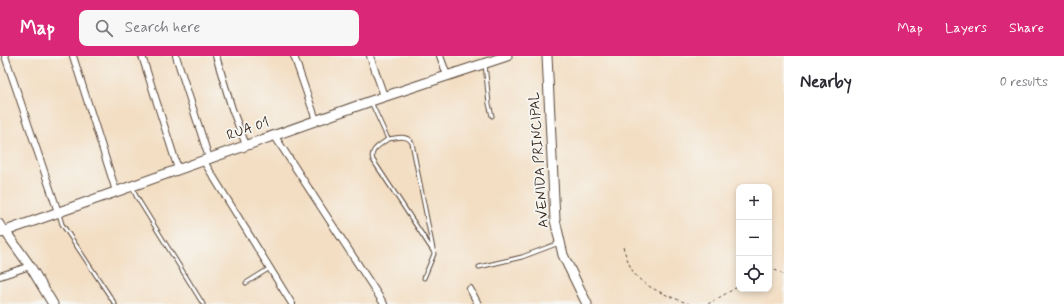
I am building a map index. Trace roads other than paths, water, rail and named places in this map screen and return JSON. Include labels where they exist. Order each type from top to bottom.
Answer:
[{"type":"street","points":[[5,56],[58,212]]},
{"type":"street","points":[[73,56],[116,191]]},
{"type":"street","points":[[142,56],[178,169]]},
{"type":"street","points":[[176,56],[206,159],[292,304]]},
{"type":"street","points":[[216,56],[232,109],[246,145]]},
{"type":"street","points":[[294,56],[316,120]]},
{"type":"street","points":[[370,56],[384,96]]},
{"type":"street","points":[[440,56],[446,75]]},
{"type":"street","name":"RUA 01","points":[[2,229],[58,212],[384,96],[507,56]]},
{"type":"street","name":"AVENIDA PRINCIPAL","points":[[547,56],[555,220],[563,255],[587,304]]},
{"type":"street","points":[[274,135],[384,304]]},
{"type":"street","points":[[2,229],[30,266],[53,304]]},
{"type":"street","points":[[0,276],[30,266]]},
{"type":"street","points":[[470,289],[478,304]]},
{"type":"lane","points":[[484,63],[492,116]]},
{"type":"lane","points":[[371,101],[388,139]]},
{"type":"lane","points":[[424,278],[434,254],[412,143],[410,138],[405,137],[388,139],[373,150],[371,155],[373,160],[434,254]]},
{"type":"lane","points":[[132,185],[136,196],[202,304]]},
{"type":"lane","points":[[58,212],[62,224],[115,304]]},
{"type":"lane","points":[[479,267],[522,257],[560,243]]},
{"type":"lane","points":[[246,283],[270,268]]}]
